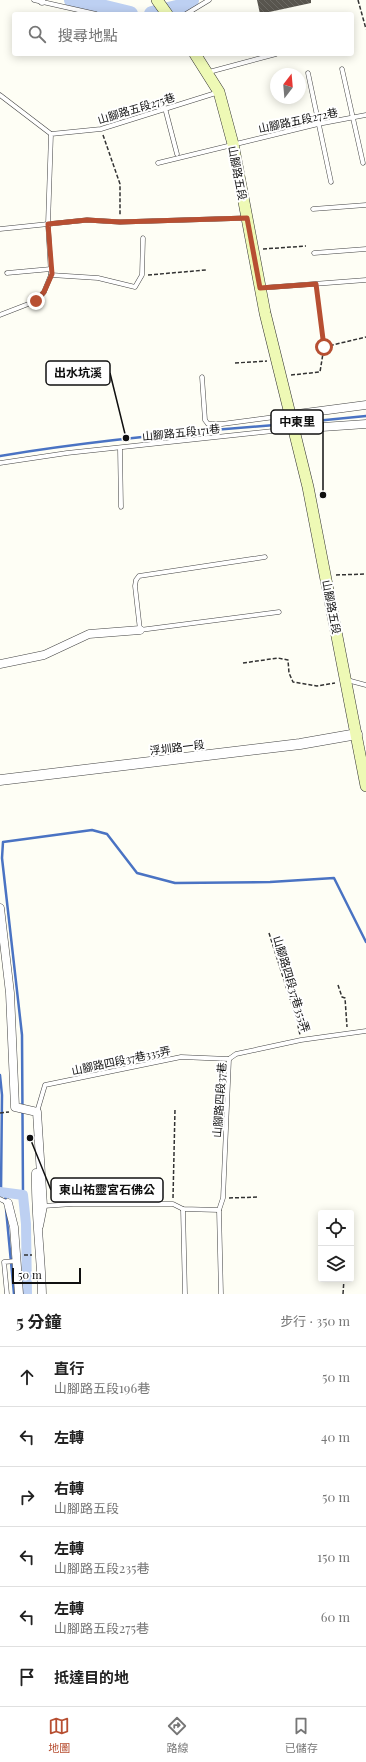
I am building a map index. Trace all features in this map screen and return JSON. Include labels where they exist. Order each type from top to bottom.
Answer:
[{"type":"main road","points":[[157,0],[166,12]]},
{"type":"main road","name":"山腳路五段","points":[[196,56],[208,72],[219,92],[233,144],[260,288],[308,487],[366,786]]},
{"type":"street","points":[[290,415],[366,405]]},
{"type":"street","points":[[293,429],[366,424]]},
{"type":"street","points":[[0,664],[44,655],[89,634],[140,630]]},
{"type":"street","name":"浮圳路一段","points":[[0,780],[300,744],[357,734]]},
{"type":"street","points":[[0,908],[10,993],[15,1107],[37,1112],[43,1206],[39,1226]]},
{"type":"street","points":[[39,1159],[36,1168],[35,1204],[39,1226],[42,1294]]},
{"type":"street","points":[[8,1203],[14,1227],[19,1294]]},
{"type":"lane","points":[[34,0],[88,12]]},
{"type":"lane","points":[[189,12],[209,0]]},
{"type":"lane","points":[[208,72],[268,56]]},
{"type":"lane","points":[[342,69],[364,163]]},
{"type":"lane","points":[[308,73],[331,182]]},
{"type":"lane","name":"山腳路五段275巷","points":[[51,134],[101,129],[219,92]]},
{"type":"lane","points":[[0,95],[51,134],[48,224],[52,274],[44,292],[36,301],[0,315]]},
{"type":"lane","points":[[165,108],[177,154]]},
{"type":"lane","name":"山腳路五段272巷","points":[[158,163],[318,124],[366,115]]},
{"type":"lane","points":[[313,209],[366,205]]},
{"type":"lane","points":[[0,229],[87,220],[120,222],[247,218]]},
{"type":"lane","points":[[52,274],[98,278],[135,288],[142,275],[143,238]]},
{"type":"lane","points":[[314,253],[366,249]]},
{"type":"lane","points":[[8,274],[51,269]]},
{"type":"lane","points":[[260,288],[366,280]]},
{"type":"lane","points":[[202,377],[205,420],[208,424],[222,424],[290,415]]},
{"type":"lane","name":"山腳路五段171巷","points":[[0,463],[67,453],[293,429]]},
{"type":"lane","points":[[120,448],[121,507]]},
{"type":"lane","points":[[265,557],[139,576],[136,580],[135,586],[140,630],[279,612]]},
{"type":"lane","points":[[346,680],[366,685]]},
{"type":"lane","name":"山腳路四段37巷","points":[[221,1294],[219,1210],[223,1198],[229,1059],[236,1054],[301,1040],[366,1031]]},
{"type":"lane","name":"山腳路四段37巷335弄","points":[[37,1112],[45,1085],[180,1057],[229,1059]]},
{"type":"lane","points":[[0,1199],[8,1203]]},
{"type":"lane","points":[[43,1206],[73,1204],[173,1204],[183,1209],[219,1210]]},
{"type":"lane","points":[[183,1209],[185,1294]]},
{"type":"lane","points":[[7,1294],[4,1262],[16,1258]]},
{"type":"path","points":[[358,0],[366,29]]},
{"type":"path","points":[[101,129],[120,184],[120,222]]},
{"type":"path","points":[[253,250],[306,246]]},
{"type":"path","points":[[142,275],[206,270]]},
{"type":"path","points":[[281,376],[320,372],[324,347],[316,284]]},
{"type":"path","points":[[324,347],[366,337]]},
{"type":"path","points":[[235,363],[277,361]]},
{"type":"path","points":[[325,575],[366,574]]},
{"type":"path","points":[[242,663],[278,658],[288,660],[289,673],[293,682],[317,686],[346,680]]},
{"type":"path","name":"山腳路四段37巷355弄","points":[[269,933],[295,1014],[301,1040]]},
{"type":"path","points":[[338,985],[342,997],[345,998],[347,1026],[344,1035]]},
{"type":"path","points":[[173,1204],[175,1109]]},
{"type":"path","points":[[223,1198],[259,1197]]},
{"type":"path","points":[[16,1258],[41,1254]]},
{"type":"path","points":[[343,1294],[344,1282]]},
{"type":"building","points":[[257,0],[311,0],[311,3],[269,12],[260,12]]},
{"type":"waterway","points":[[72,0],[122,12]]},
{"type":"waterway","points":[[160,12],[181,7],[191,0]]},
{"type":"waterway","points":[[295,423],[366,416]]},
{"type":"waterway","points":[[0,456],[72,445],[290,424]]},
{"type":"waterway","points":[[23,1195],[22,1035],[2,858],[3,842],[92,830],[107,834],[137,873],[175,883],[270,882],[334,878],[366,942]]},
{"type":"waterway","points":[[0,1075],[2,1095],[1,1192]]},
{"type":"waterway","points":[[0,1192],[23,1195],[26,1224],[27,1294]]},
{"type":"waterway","points":[[5,1193],[6,1202]]},
{"type":"waterway","points":[[6,1209],[14,1294]]},
{"type":"place","name":"出水坑溪","points":[[126,438]]},
{"type":"place","name":"中東里","points":[[323,495]]},
{"type":"place","name":"東山祐靈宮石佛公","points":[[30,1138]]},
{"type":"route","points":[[36,301],[44,292],[52,274],[48,224],[87,220],[120,222],[247,218],[260,288],[316,284],[324,347]]}]
